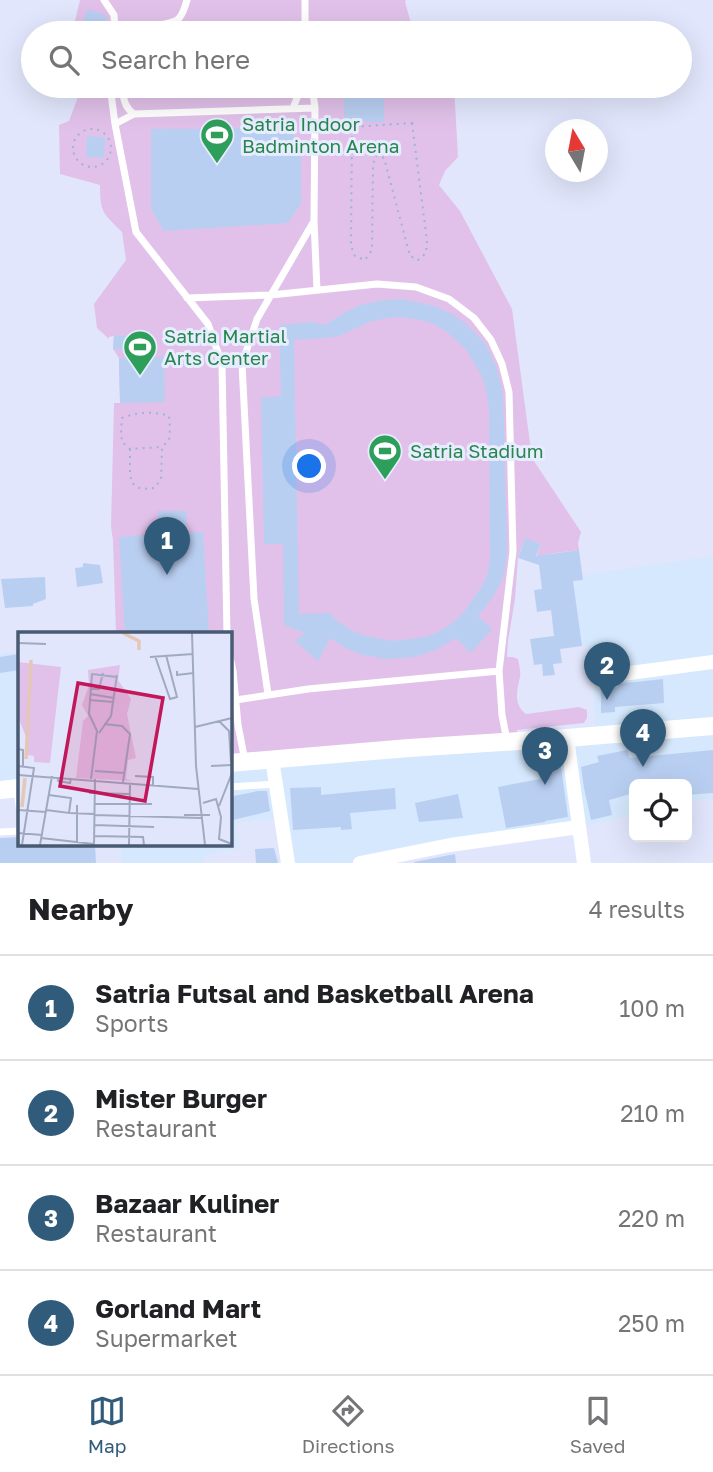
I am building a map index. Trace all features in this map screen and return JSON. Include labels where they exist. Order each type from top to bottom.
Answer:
[{"type":"street","points":[[600,677],[713,662]]},
{"type":"street","points":[[237,762],[713,726]]},
{"type":"street","points":[[566,738],[584,863]]},
{"type":"street","points":[[272,759],[288,863]]},
{"type":"street","points":[[360,863],[450,845],[579,827]]},
{"type":"lane","points":[[104,0],[114,15],[114,21]]},
{"type":"lane","points":[[173,21],[181,16],[187,0]]},
{"type":"lane","points":[[304,0],[305,21]]},
{"type":"lane","points":[[112,98],[135,232],[208,324],[222,363],[227,632]]},
{"type":"lane","points":[[123,98],[134,114]]},
{"type":"lane","points":[[293,108],[297,98]]},
{"type":"lane","points":[[314,98],[317,290]]},
{"type":"lane","points":[[115,124],[134,114],[315,108]]},
{"type":"lane","points":[[268,694],[254,598],[242,363],[257,319],[314,221]]},
{"type":"lane","points":[[187,298],[271,295],[377,284],[416,287],[449,299],[474,318],[492,340],[509,392],[513,551],[499,670],[507,741]]},
{"type":"lane","points":[[222,363],[242,363]]},
{"type":"lane","points":[[231,662],[238,725],[237,762]]},
{"type":"lane","points":[[236,700],[268,694],[499,670]]},
{"type":"lane","points":[[231,787],[276,784]]},
{"type":"lane","points":[[0,832],[18,831]]},
{"type":"path","points":[[412,122],[427,241],[426,253],[418,260],[410,256],[384,158],[377,155],[373,164],[372,250],[365,260],[355,256],[351,246],[352,127],[412,122]]},
{"type":"path","points":[[97,130],[109,140],[110,152],[106,160],[99,165],[88,167],[81,163],[74,153],[75,140],[84,131],[97,130]]},
{"type":"path","points":[[158,413],[169,416],[169,440],[162,447],[130,449],[122,443],[122,418],[131,414],[158,413]]},
{"type":"path","points":[[130,449],[132,484],[141,489],[154,488],[161,480],[162,447]]},
{"type":"shaded area","points":[[80,0],[406,0],[410,21],[75,21]]},
{"type":"shaded area","points":[[78,98],[455,98],[458,157],[445,171],[439,185],[460,211],[512,309],[532,458],[581,532],[579,550],[549,554],[534,563],[541,544],[525,539],[518,557],[507,657],[518,659],[518,701],[526,714],[579,707],[587,710],[584,723],[517,730],[518,739],[231,761],[231,632],[116,632],[111,527],[114,403],[120,403],[119,358],[113,349],[114,336],[109,339],[97,328],[94,304],[126,260],[122,232],[102,207],[100,185],[60,174],[59,125],[69,121]]},
{"type":"shaded area","points":[[713,556],[713,800],[692,802],[692,779],[629,779],[629,816],[579,827],[448,841],[348,863],[294,863],[286,818],[236,823],[240,848],[204,856],[204,863],[121,863],[121,846],[231,846],[231,761],[595,734],[594,684],[588,645],[582,646],[573,581],[583,580],[587,574]]},
{"type":"shaded area","points":[[18,651],[18,787],[0,789],[0,654]]},
{"type":"building","points":[[88,9],[107,16],[105,21],[83,21]]},
{"type":"building","points":[[344,98],[384,98],[384,122],[344,121]]},
{"type":"building","points":[[291,128],[301,156],[301,204],[288,223],[164,231],[151,209],[151,129]]},
{"type":"building","points":[[87,136],[105,137],[104,158],[86,157]]},
{"type":"building","points":[[402,299],[434,306],[452,314],[485,343],[496,366],[503,393],[507,551],[504,574],[493,597],[478,616],[492,629],[471,653],[456,638],[436,650],[414,657],[386,659],[347,649],[330,638],[318,661],[295,641],[305,633],[284,625],[283,544],[264,544],[261,398],[281,396],[279,325],[312,322],[325,325],[360,305]],"holes":[[[387,318],[421,320],[447,332],[466,349],[486,389],[489,410],[490,560],[487,576],[480,589],[464,612],[451,624],[425,637],[393,641],[352,631],[330,613],[299,614],[294,340],[337,337],[369,322]]]},
{"type":"building","points":[[114,335],[127,336],[126,350],[113,349]]},
{"type":"building","points":[[164,357],[165,402],[120,403],[119,358]]},
{"type":"building","points":[[158,511],[186,511],[187,533],[203,532],[209,632],[125,632],[119,537],[158,534]]},
{"type":"building","points":[[525,538],[541,544],[536,556],[579,550],[583,580],[573,581],[582,646],[560,649],[562,663],[553,664],[555,675],[543,676],[542,664],[534,665],[530,639],[554,636],[551,610],[537,612],[534,590],[542,589],[539,565],[518,558]]},
{"type":"building","points":[[83,563],[100,565],[103,583],[77,587],[75,568],[83,567]]},
{"type":"building","points":[[45,577],[46,599],[33,606],[5,608],[1,579]]},
{"type":"building","points":[[18,654],[18,670],[0,673],[0,657]]},
{"type":"building","points":[[663,679],[664,703],[615,707],[615,712],[601,713],[601,687],[618,687],[617,684]]},
{"type":"building","points":[[627,750],[630,758],[713,750],[713,793],[692,795],[692,779],[629,779],[629,794],[609,800],[612,815],[591,820],[581,767],[599,762],[597,756]]},
{"type":"building","points":[[561,767],[568,817],[506,828],[498,787],[540,779],[538,771]]},
{"type":"building","points":[[321,787],[321,795],[395,788],[396,809],[350,813],[352,829],[341,830],[341,827],[293,830],[290,788]]},
{"type":"building","points":[[267,791],[270,811],[231,821],[231,797]]},
{"type":"building","points":[[458,794],[463,818],[419,822],[415,803]]},
{"type":"building","points":[[18,837],[18,846],[95,846],[96,863],[0,863],[0,838]]},
{"type":"building","points":[[274,848],[278,863],[256,863],[255,849]]},
{"type":"building","points":[[455,854],[456,863],[414,862]]},
{"type":"place","name":"Satria Indoor Badminton Arena","points":[[217,165]]},
{"type":"place","name":"Satria Martial Arts Center","points":[[140,377]]},
{"type":"place","name":"Satria Stadium","points":[[385,481]]},
{"type":"place","name":"Satria Futsal and Basketball Arena","points":[[167,575]]},
{"type":"place","name":"Mister Burger","points":[[607,700]]},
{"type":"place","name":"Gorland Mart","points":[[643,767]]},
{"type":"place","name":"Bazaar Kuliner","points":[[545,785]]}]
